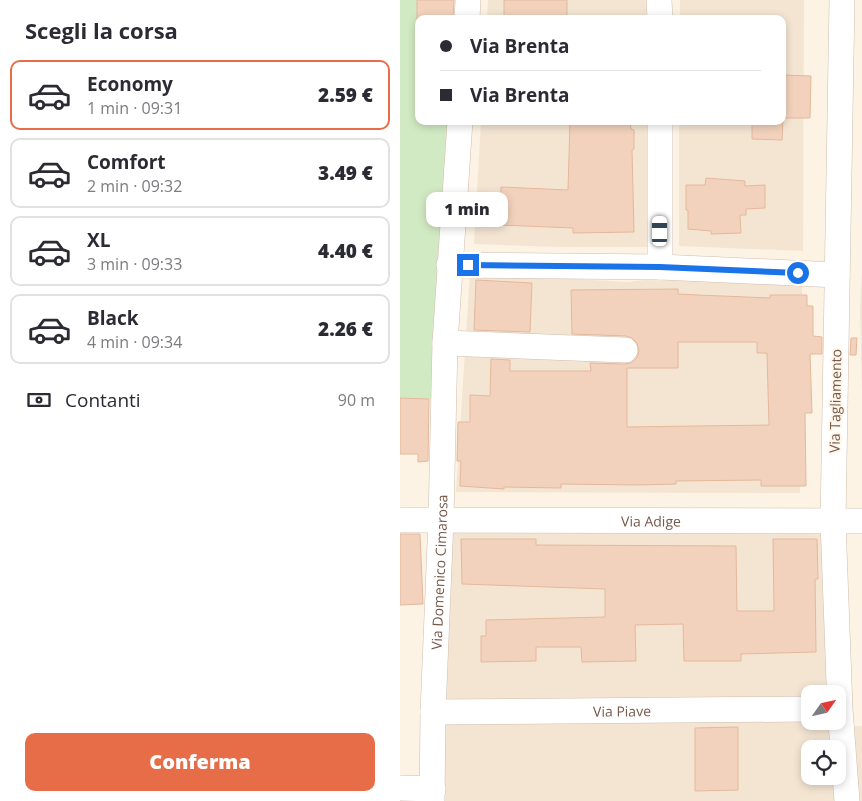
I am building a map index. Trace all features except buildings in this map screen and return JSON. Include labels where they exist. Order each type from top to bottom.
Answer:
[{"type":"street","points":[[467,15],[468,0]]},
{"type":"street","points":[[660,0],[660,15]]},
{"type":"street","name":"Via Tagliamento","points":[[842,0],[833,521],[847,709],[847,801]]},
{"type":"street","name":"Via Domenico Cimarosa","points":[[432,795],[445,343],[460,125]]},
{"type":"street","points":[[660,125],[660,267]]},
{"type":"street","points":[[449,265],[660,267],[837,274]]},
{"type":"street","points":[[445,343],[625,350]]},
{"type":"street","name":"Via Adige","points":[[400,520],[862,521]]},
{"type":"street","name":"Via Piave","points":[[433,712],[801,709]]},
{"type":"street","points":[[400,788],[432,795]]},
{"type":"shaded area","points":[[488,0],[646,0],[647,15],[487,15]]},
{"type":"shaded area","points":[[680,0],[804,0],[803,251],[679,246],[679,125],[786,125],[786,15],[680,15]]},
{"type":"shaded area","points":[[481,125],[648,125],[648,247],[560,247],[474,244]]},
{"type":"shaded area","points":[[862,269],[862,395],[860,306]]},
{"type":"shaded area","points":[[470,273],[628,282],[644,280],[802,283],[800,493],[456,492]]},
{"type":"shaded area","points":[[822,529],[837,685],[801,685],[801,730],[846,730],[846,727],[862,726],[862,801],[425,801],[428,532]]},
{"type":"green space","points":[[400,0],[418,0],[418,15],[415,15],[415,125],[450,125],[434,399],[400,398]]},
{"type":"route","points":[[468,265],[660,267],[798,273]]}]
